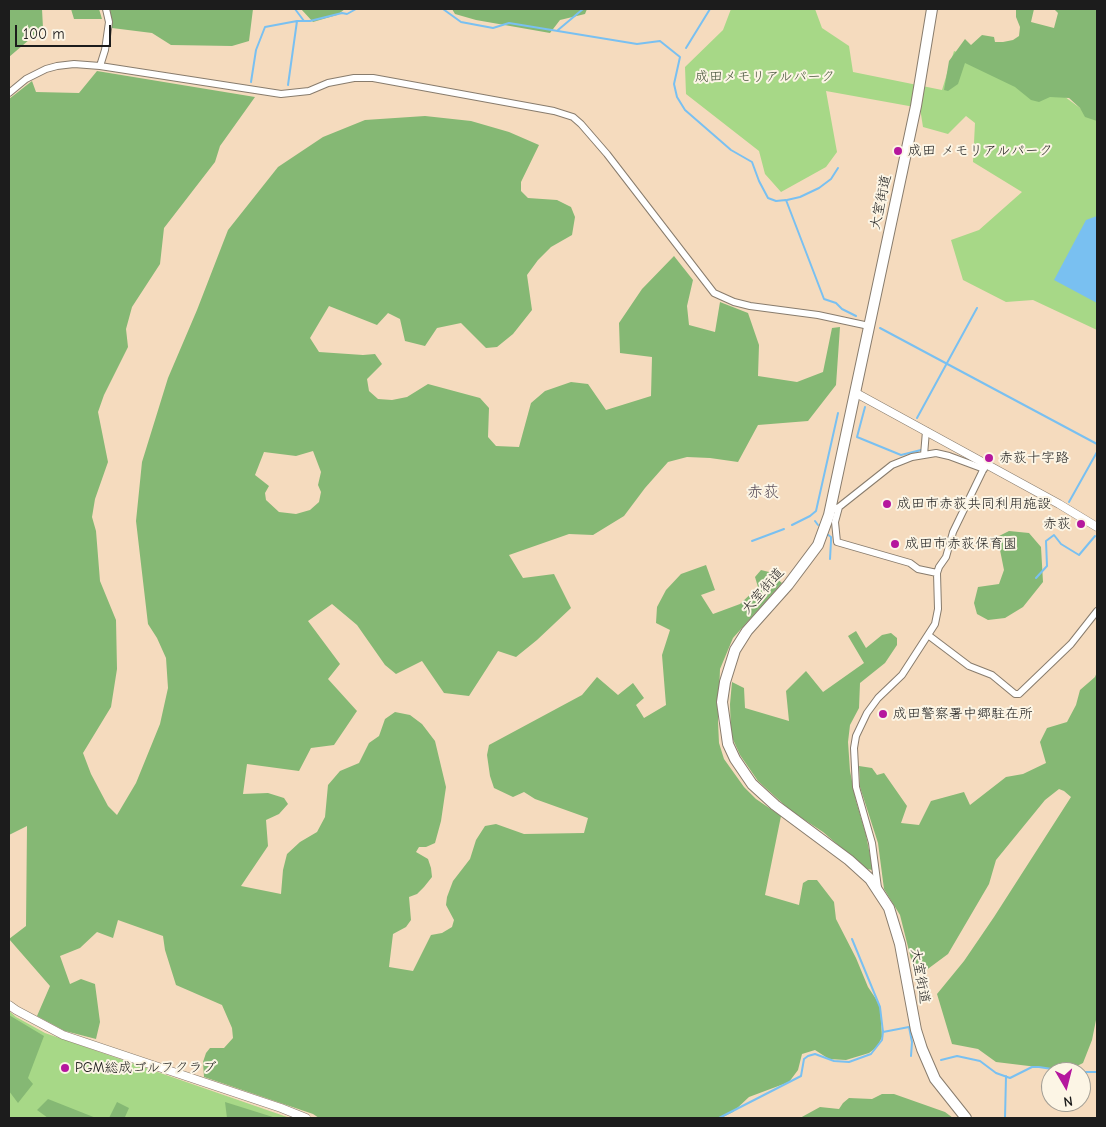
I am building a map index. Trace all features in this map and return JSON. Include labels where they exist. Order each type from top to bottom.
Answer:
[{"type":"main road","name":"大室街道","points":[[932,9],[916,106],[869,326],[835,509],[818,545],[788,585],[753,624],[735,650],[725,682],[722,702],[728,744],[735,759],[752,784],[775,805],[849,860],[870,879],[889,908],[900,944],[916,1030],[922,1049],[935,1079],[966,1118]]},
{"type":"street","points":[[100,66],[105,50],[109,22],[106,9]]},
{"type":"street","points":[[9,93],[26,79],[57,66],[74,64],[100,66],[281,94],[309,91],[328,83],[345,80],[373,78],[541,108],[564,114],[573,117],[581,124],[607,154],[714,293],[750,306],[818,315],[869,326]]},
{"type":"street","points":[[856,393],[985,467],[1097,527]]},
{"type":"street","points":[[924,455],[926,432]]},
{"type":"street","points":[[937,573],[918,569],[910,563],[837,542],[835,509],[892,465],[912,457],[936,454],[985,467]]},
{"type":"street","points":[[879,892],[872,843],[856,787],[854,748],[856,736],[873,706],[902,675],[935,624],[938,609],[937,573],[946,557],[953,532],[985,467]]},
{"type":"street","points":[[928,635],[969,666],[992,675],[1015,694],[1019,694],[1071,644],[1097,611]]},
{"type":"street","points":[[9,1005],[63,1035],[306,1118]]},
{"type":"green space","points":[[9,9],[42,9],[43,28],[9,57]]},
{"type":"green space","points":[[71,9],[99,9],[102,19],[74,19]]},
{"type":"green space","points":[[108,9],[253,9],[249,41],[232,46],[171,45],[152,33],[112,28]]},
{"type":"green space","points":[[301,9],[345,9],[337,15],[313,22]]},
{"type":"green space","points":[[452,9],[587,9],[585,14],[560,20],[550,33],[476,20],[455,14]]},
{"type":"green space","name":"成田メモリアルパーク","points":[[731,9],[815,9],[822,28],[849,46],[853,72],[942,90],[954,51],[1053,88],[1084,111],[1097,116],[1097,330],[1033,300],[1006,302],[963,280],[951,240],[979,230],[1022,192],[973,162],[975,123],[966,116],[948,134],[923,127],[920,108],[826,91],[837,152],[826,167],[781,192],[765,174],[759,151],[686,94],[685,67],[723,30]]},
{"type":"green space","points":[[1016,9],[1034,9],[1031,22],[1054,28],[1058,13],[1054,9],[1097,9],[1097,121],[1085,117],[1080,108],[1069,98],[1050,97],[1039,102],[1031,100],[1015,87],[965,63],[958,84],[948,91],[944,90],[949,61],[965,39],[971,45],[982,35],[994,37],[995,42],[1013,40],[1019,36],[1020,27],[1016,17]]},
{"type":"green space","points":[[97,71],[255,97],[220,146],[215,162],[164,228],[160,264],[132,307],[126,329],[128,347],[104,395],[98,412],[108,462],[95,499],[92,517],[96,531],[100,581],[116,620],[117,669],[111,707],[83,753],[91,774],[108,806],[117,815],[136,783],[160,724],[168,688],[166,658],[148,624],[136,521],[142,462],[168,378],[228,230],[278,167],[323,137],[365,120],[425,116],[471,121],[509,132],[539,145],[521,182],[521,191],[528,198],[557,200],[571,207],[575,217],[572,235],[551,247],[527,275],[532,310],[513,334],[497,347],[486,348],[461,323],[437,328],[425,346],[405,341],[400,319],[388,313],[377,325],[329,306],[310,338],[319,352],[375,354],[382,364],[367,379],[369,391],[378,399],[392,400],[407,397],[428,384],[480,398],[489,408],[488,437],[496,446],[519,447],[531,403],[545,391],[571,382],[588,384],[606,410],[651,396],[652,357],[620,353],[619,323],[642,289],[674,256],[693,280],[687,306],[689,325],[715,332],[720,302],[748,313],[759,345],[758,376],[797,382],[823,372],[832,328],[840,327],[836,385],[808,421],[758,425],[738,462],[687,457],[668,462],[624,516],[593,535],[569,534],[509,555],[523,578],[554,574],[571,608],[516,657],[498,651],[469,696],[444,693],[422,661],[396,674],[385,665],[357,625],[332,604],[308,621],[340,664],[328,679],[357,711],[334,745],[311,748],[299,771],[247,764],[243,794],[268,793],[284,798],[288,804],[279,814],[266,820],[268,846],[241,886],[281,894],[283,870],[287,854],[300,842],[317,832],[325,817],[328,785],[340,771],[359,763],[369,743],[379,736],[385,719],[395,712],[410,715],[422,724],[435,741],[446,787],[441,821],[435,843],[426,847],[419,847],[416,852],[428,859],[432,877],[417,894],[409,897],[411,920],[406,927],[393,934],[389,967],[413,971],[431,935],[442,933],[452,927],[454,920],[446,905],[447,897],[453,881],[470,859],[476,840],[485,826],[496,824],[524,834],[584,833],[588,818],[535,799],[524,792],[513,797],[494,788],[487,755],[489,745],[582,695],[597,677],[618,695],[633,683],[644,698],[636,705],[644,718],[666,705],[662,655],[670,630],[656,623],[657,607],[666,590],[681,574],[706,565],[715,590],[701,595],[713,614],[740,604],[758,587],[755,577],[761,570],[769,572],[782,583],[733,638],[720,669],[719,743],[724,759],[744,787],[756,799],[781,816],[765,895],[799,905],[803,883],[808,880],[817,880],[834,902],[836,919],[868,987],[880,1005],[882,1037],[877,1047],[869,1053],[846,1060],[829,1059],[815,1050],[802,1054],[798,1070],[789,1082],[749,1097],[733,1112],[721,1118],[319,1118],[313,1114],[204,1077],[203,1062],[206,1053],[210,1048],[224,1048],[233,1038],[232,1028],[222,1005],[176,985],[165,950],[163,936],[118,920],[113,938],[97,932],[80,948],[60,956],[70,984],[81,979],[95,984],[100,1022],[96,1039],[65,1031],[37,1016],[50,986],[9,939],[26,926],[27,826],[9,835],[9,99],[32,81],[36,92],[79,93]],"holes":[[[313,451],[321,472],[318,485],[321,492],[319,502],[310,510],[296,514],[279,512],[266,500],[265,493],[269,486],[255,475],[264,452],[296,456]]]},
{"type":"green space","points":[[1009,531],[1029,533],[1041,547],[1043,582],[1023,607],[1005,618],[988,620],[977,614],[974,603],[978,587],[999,584],[1004,570],[1000,550],[995,538]]},
{"type":"green space","points":[[856,631],[866,648],[882,635],[891,633],[897,638],[897,645],[885,663],[860,683],[859,708],[850,725],[848,742],[850,771],[873,870],[866,869],[823,832],[791,811],[758,781],[740,755],[731,735],[730,704],[732,682],[744,688],[745,708],[789,721],[786,691],[806,671],[823,692],[864,663],[848,636]]},
{"type":"green space","points":[[1097,672],[1097,1015],[1092,1040],[1083,1062],[1041,1062],[1041,1067],[996,1062],[978,1049],[952,1044],[937,994],[964,961],[994,917],[1071,797],[1059,789],[1045,800],[996,860],[989,884],[948,954],[921,974],[915,975],[900,915],[884,889],[878,843],[860,787],[859,766],[872,768],[877,775],[884,773],[907,806],[901,823],[919,825],[931,801],[964,792],[970,805],[1006,777],[1023,774],[1046,763],[1040,742],[1047,728],[1067,722],[1076,705],[1080,690],[1095,677]]},
{"type":"green space","name":"PGM総成ゴルフクラブ","points":[[9,1011],[45,1033],[290,1118],[9,1118]]},
{"type":"green space","points":[[9,1015],[44,1036],[28,1078],[33,1084],[18,1103],[9,1091]]},
{"type":"green space","points":[[882,1094],[894,1094],[945,1112],[953,1118],[800,1118],[820,1107],[839,1109],[849,1098],[872,1099]]},
{"type":"green space","points":[[48,1099],[96,1118],[48,1118],[37,1110]]},
{"type":"green space","points":[[117,1102],[129,1108],[125,1117],[129,1118],[109,1118]]},
{"type":"green space","points":[[225,1102],[276,1118],[227,1118]]},
{"type":"water","points":[[1097,216],[1097,303],[1054,280],[1086,220]]},
{"type":"waterway","points":[[295,9],[304,21]]},
{"type":"waterway","points":[[251,82],[256,50],[265,27],[297,21],[310,21],[342,13],[347,14],[356,9]]},
{"type":"waterway","points":[[443,9],[461,22],[493,28],[509,23],[637,44],[660,41],[680,57],[674,84],[677,97],[685,110],[731,150],[752,162],[768,198],[776,201],[786,200],[824,299],[836,303],[842,309],[856,316]]},
{"type":"waterway","points":[[558,30],[583,9]]},
{"type":"waterway","points":[[686,48],[710,9]]},
{"type":"waterway","points":[[288,85],[297,21]]},
{"type":"waterway","points":[[787,200],[800,197],[819,188],[831,179],[838,168]]},
{"type":"waterway","points":[[917,418],[977,308]]},
{"type":"waterway","points":[[880,328],[1097,444]]},
{"type":"waterway","points":[[865,407],[857,437],[901,455],[921,450]]},
{"type":"waterway","points":[[792,525],[816,511],[838,413]]},
{"type":"waterway","points":[[1069,502],[1097,452]]},
{"type":"waterway","points":[[815,521],[818,525]]},
{"type":"waterway","points":[[752,541],[784,529]]},
{"type":"waterway","points":[[827,534],[831,537],[830,559]]},
{"type":"waterway","points":[[1036,578],[1047,566],[1046,541],[1054,535],[1061,544],[1079,555],[1095,536]]},
{"type":"waterway","points":[[852,939],[880,1007],[883,1032]]},
{"type":"waterway","points":[[719,1118],[801,1076],[804,1059],[808,1056],[815,1054],[834,1061],[849,1062],[871,1054],[882,1040],[883,1032],[909,1027],[912,1042],[911,1056]]},
{"type":"waterway","points":[[941,1060],[957,1056],[980,1061],[996,1073],[1010,1078],[1032,1067],[1041,1067]]},
{"type":"waterway","points":[[1091,1072],[1097,1072]]},
{"type":"waterway","points":[[1005,1118],[1006,1076]]},
{"type":"place","name":"成田 メモリアルパーク","points":[[898,151]]},
{"type":"place","name":"赤荻十字路","points":[[989,458]]},
{"type":"place","name":"成田市赤荻共同利用施設","points":[[887,504]]},
{"type":"place","name":"赤荻","points":[[1081,524]]},
{"type":"place","name":"成田市赤荻保育園","points":[[895,544]]},
{"type":"place","name":"成田警察署中郷駐在所","points":[[883,714]]},
{"type":"place","name":"PGM総成ゴルフクラブ","points":[[65,1068]]},
{"type":"district","name":"赤荻","points":[[763,492]]}]
